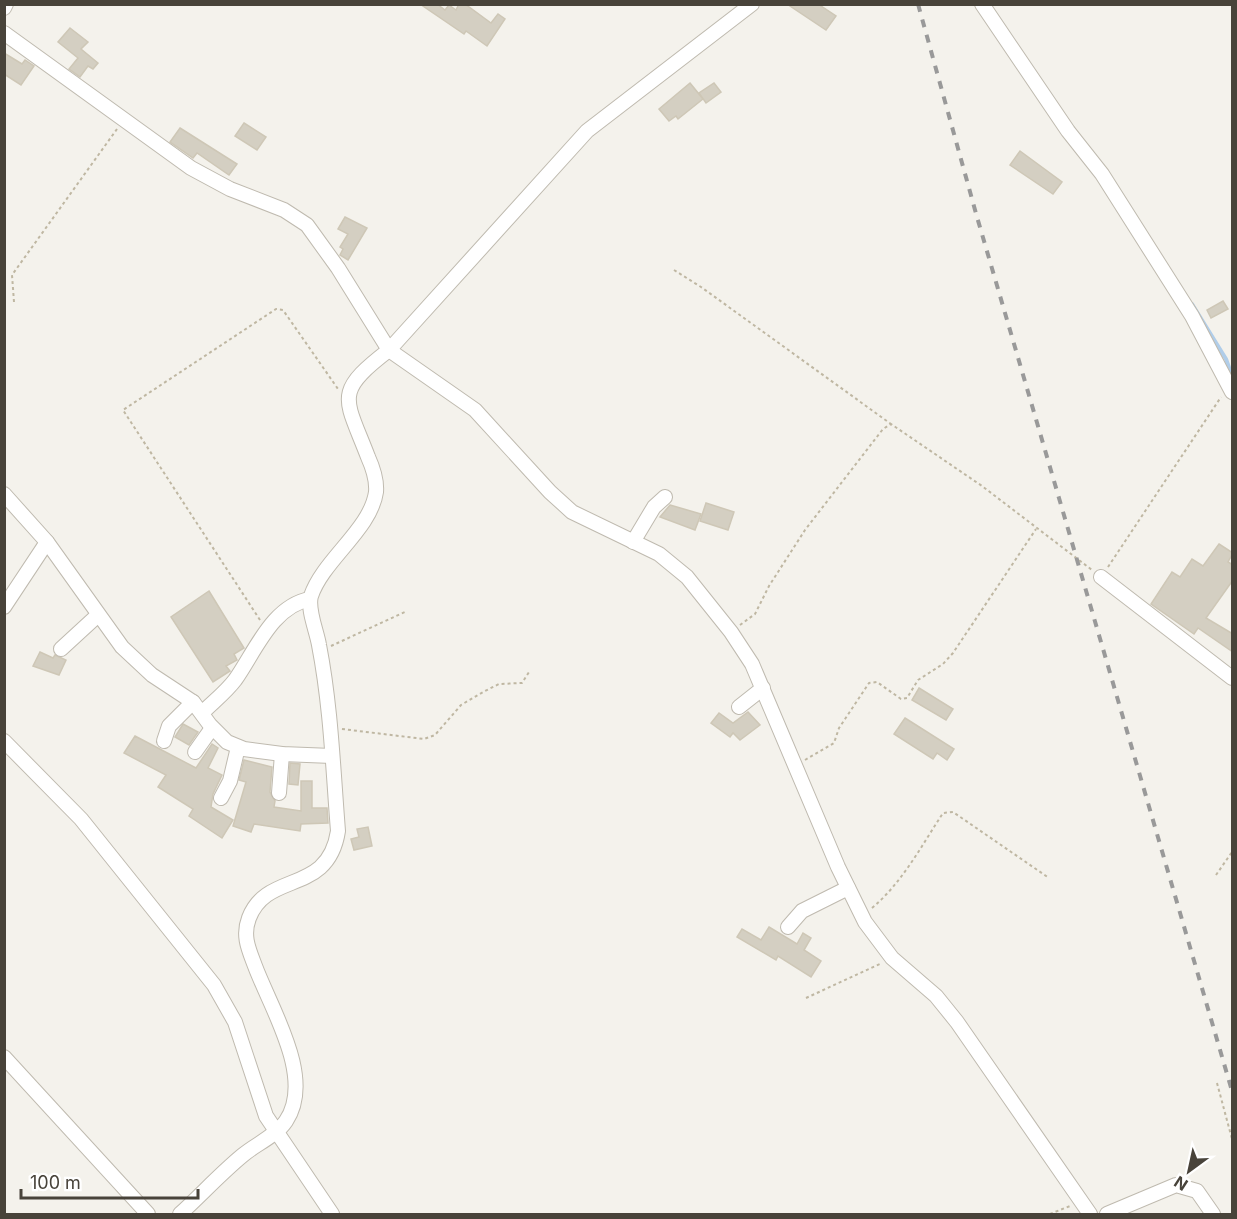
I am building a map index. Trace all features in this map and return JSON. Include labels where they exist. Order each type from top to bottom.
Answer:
[{"type":"street","points":[[180,1215],[243,1154],[274,1132],[286,1120],[296,1096],[297,1081],[289,1053],[247,944],[246,930],[249,916],[261,899],[277,888],[309,877],[333,852],[338,831],[331,728],[310,599],[323,575],[363,520],[375,497],[374,473],[347,402],[351,385],[357,377],[389,350],[587,131],[752,4]]},
{"type":"street","points":[[982,4],[1068,131],[1102,174],[1191,316],[1231,389]]},
{"type":"street","points":[[4,33],[191,168],[230,189],[284,210],[307,225],[338,268],[389,350],[475,410],[550,492],[572,512],[673,564],[687,577],[731,632],[752,664],[848,888],[874,936],[892,958],[936,996],[957,1022],[1090,1215]]},
{"type":"street","points":[[5,496],[47,542],[122,647],[140,666],[197,707],[212,728],[227,742],[238,747],[282,754],[332,756]]},
{"type":"street","points":[[633,542],[654,507],[665,497]]},
{"type":"street","points":[[4,607],[47,542]]},
{"type":"street","points":[[1101,577],[1233,678]]},
{"type":"street","points":[[164,741],[169,726],[236,678],[266,630],[296,604],[310,599]]},
{"type":"street","points":[[61,649],[98,615]]},
{"type":"street","points":[[739,707],[762,688]]},
{"type":"street","points":[[195,752],[212,728]]},
{"type":"street","points":[[4,741],[81,819],[214,985],[235,1022],[261,1106],[274,1132],[332,1215]]},
{"type":"street","points":[[221,798],[230,781],[238,747]]},
{"type":"street","points":[[279,793],[282,754]]},
{"type":"street","points":[[788,927],[802,911],[848,888]]},
{"type":"street","points":[[4,1057],[148,1215]]},
{"type":"street","points":[[1107,1215],[1176,1185],[1197,1191],[1213,1215]]},
{"type":"path","points":[[14,302],[12,275],[124,120]]},
{"type":"path","points":[[674,270],[982,486],[1101,577],[1231,389]]},
{"type":"path","points":[[266,630],[123,410],[276,309],[283,310],[347,402]]},
{"type":"path","points":[[731,632],[755,614],[769,586],[805,530],[883,429],[891,424]]},
{"type":"path","points":[[795,766],[834,743],[839,728],[869,683],[877,682],[901,699],[907,698],[918,680],[943,664],[953,653],[1036,529]]},
{"type":"path","points":[[320,651],[407,611]]},
{"type":"path","points":[[331,728],[424,739],[435,735],[461,705],[499,684],[522,683],[529,672]]},
{"type":"path","points":[[862,916],[887,896],[943,813],[953,812],[1049,878]]},
{"type":"path","points":[[1216,875],[1233,852]]},
{"type":"path","points":[[806,998],[892,958]]},
{"type":"path","points":[[1217,1083],[1233,1139]]},
{"type":"path","points":[[1050,1215],[1080,1201]]},
{"type":"building","points":[[420,4],[437,4],[445,10],[449,5],[456,10],[459,4],[465,4],[491,23],[498,14],[505,19],[487,46],[466,31],[464,34]]},
{"type":"building","points":[[787,4],[818,4],[836,16],[826,30]]},
{"type":"building","points":[[70,28],[88,42],[81,49],[98,63],[93,69],[88,66],[80,77],[69,69],[78,58],[58,42]]},
{"type":"building","points":[[4,53],[22,64],[25,60],[34,66],[21,85],[4,74]]},
{"type":"building","points":[[690,83],[703,99],[678,119],[676,116],[669,121],[659,109]]},
{"type":"building","points":[[714,83],[721,92],[706,103],[699,93]]},
{"type":"building","points":[[244,123],[266,137],[257,150],[235,136]]},
{"type":"building","points":[[180,128],[237,164],[229,175],[197,153],[193,158],[170,142]]},
{"type":"building","points":[[1020,151],[1062,182],[1053,194],[1010,165]]},
{"type":"building","points":[[345,217],[367,228],[348,260],[340,255],[343,249],[340,247],[348,234],[338,229]]},
{"type":"building","points":[[1223,301],[1228,309],[1211,318],[1207,310]]},
{"type":"building","points":[[706,503],[734,512],[728,530],[700,521]]},
{"type":"building","points":[[670,505],[701,514],[695,530],[660,517]]},
{"type":"building","points":[[1219,544],[1233,553],[1228,562],[1233,565],[1233,580],[1206,618],[1233,634],[1233,652],[1198,628],[1194,634],[1151,604],[1172,572],[1180,577],[1192,559],[1203,566]]},
{"type":"building","points":[[209,591],[244,648],[234,654],[237,660],[226,666],[230,671],[213,682],[171,617]]},
{"type":"building","points":[[40,652],[53,658],[55,655],[66,660],[59,675],[33,666]]},
{"type":"building","points":[[919,688],[953,709],[946,720],[912,700]]},
{"type":"building","points":[[748,712],[760,725],[740,740],[733,733],[730,737],[711,723],[719,713],[733,723]]},
{"type":"building","points":[[905,718],[954,749],[947,760],[937,753],[933,759],[894,734]]},
{"type":"building","points":[[183,724],[198,732],[189,745],[175,737]]},
{"type":"building","points":[[135,736],[196,768],[212,744],[218,748],[208,768],[222,775],[213,794],[211,807],[233,820],[222,838],[189,816],[193,809],[158,787],[166,775],[124,753]]},
{"type":"building","points":[[244,760],[272,767],[270,792],[275,801],[274,807],[301,811],[301,781],[312,781],[312,808],[327,808],[328,823],[301,824],[300,831],[254,824],[251,832],[233,826],[246,782],[239,780]]},
{"type":"building","points":[[290,763],[300,764],[298,785],[289,784]]},
{"type":"building","points":[[368,827],[372,846],[354,850],[351,839],[359,837],[357,829]]},
{"type":"building","points":[[769,927],[797,944],[803,933],[811,938],[804,950],[821,961],[811,977],[778,956],[776,960],[737,937],[742,929],[761,940]]},
{"type":"waterway","points":[[1192,304],[1226,359],[1232,376]]},
{"type":"railway","points":[[918,4],[977,217],[1232,1091]]}]
